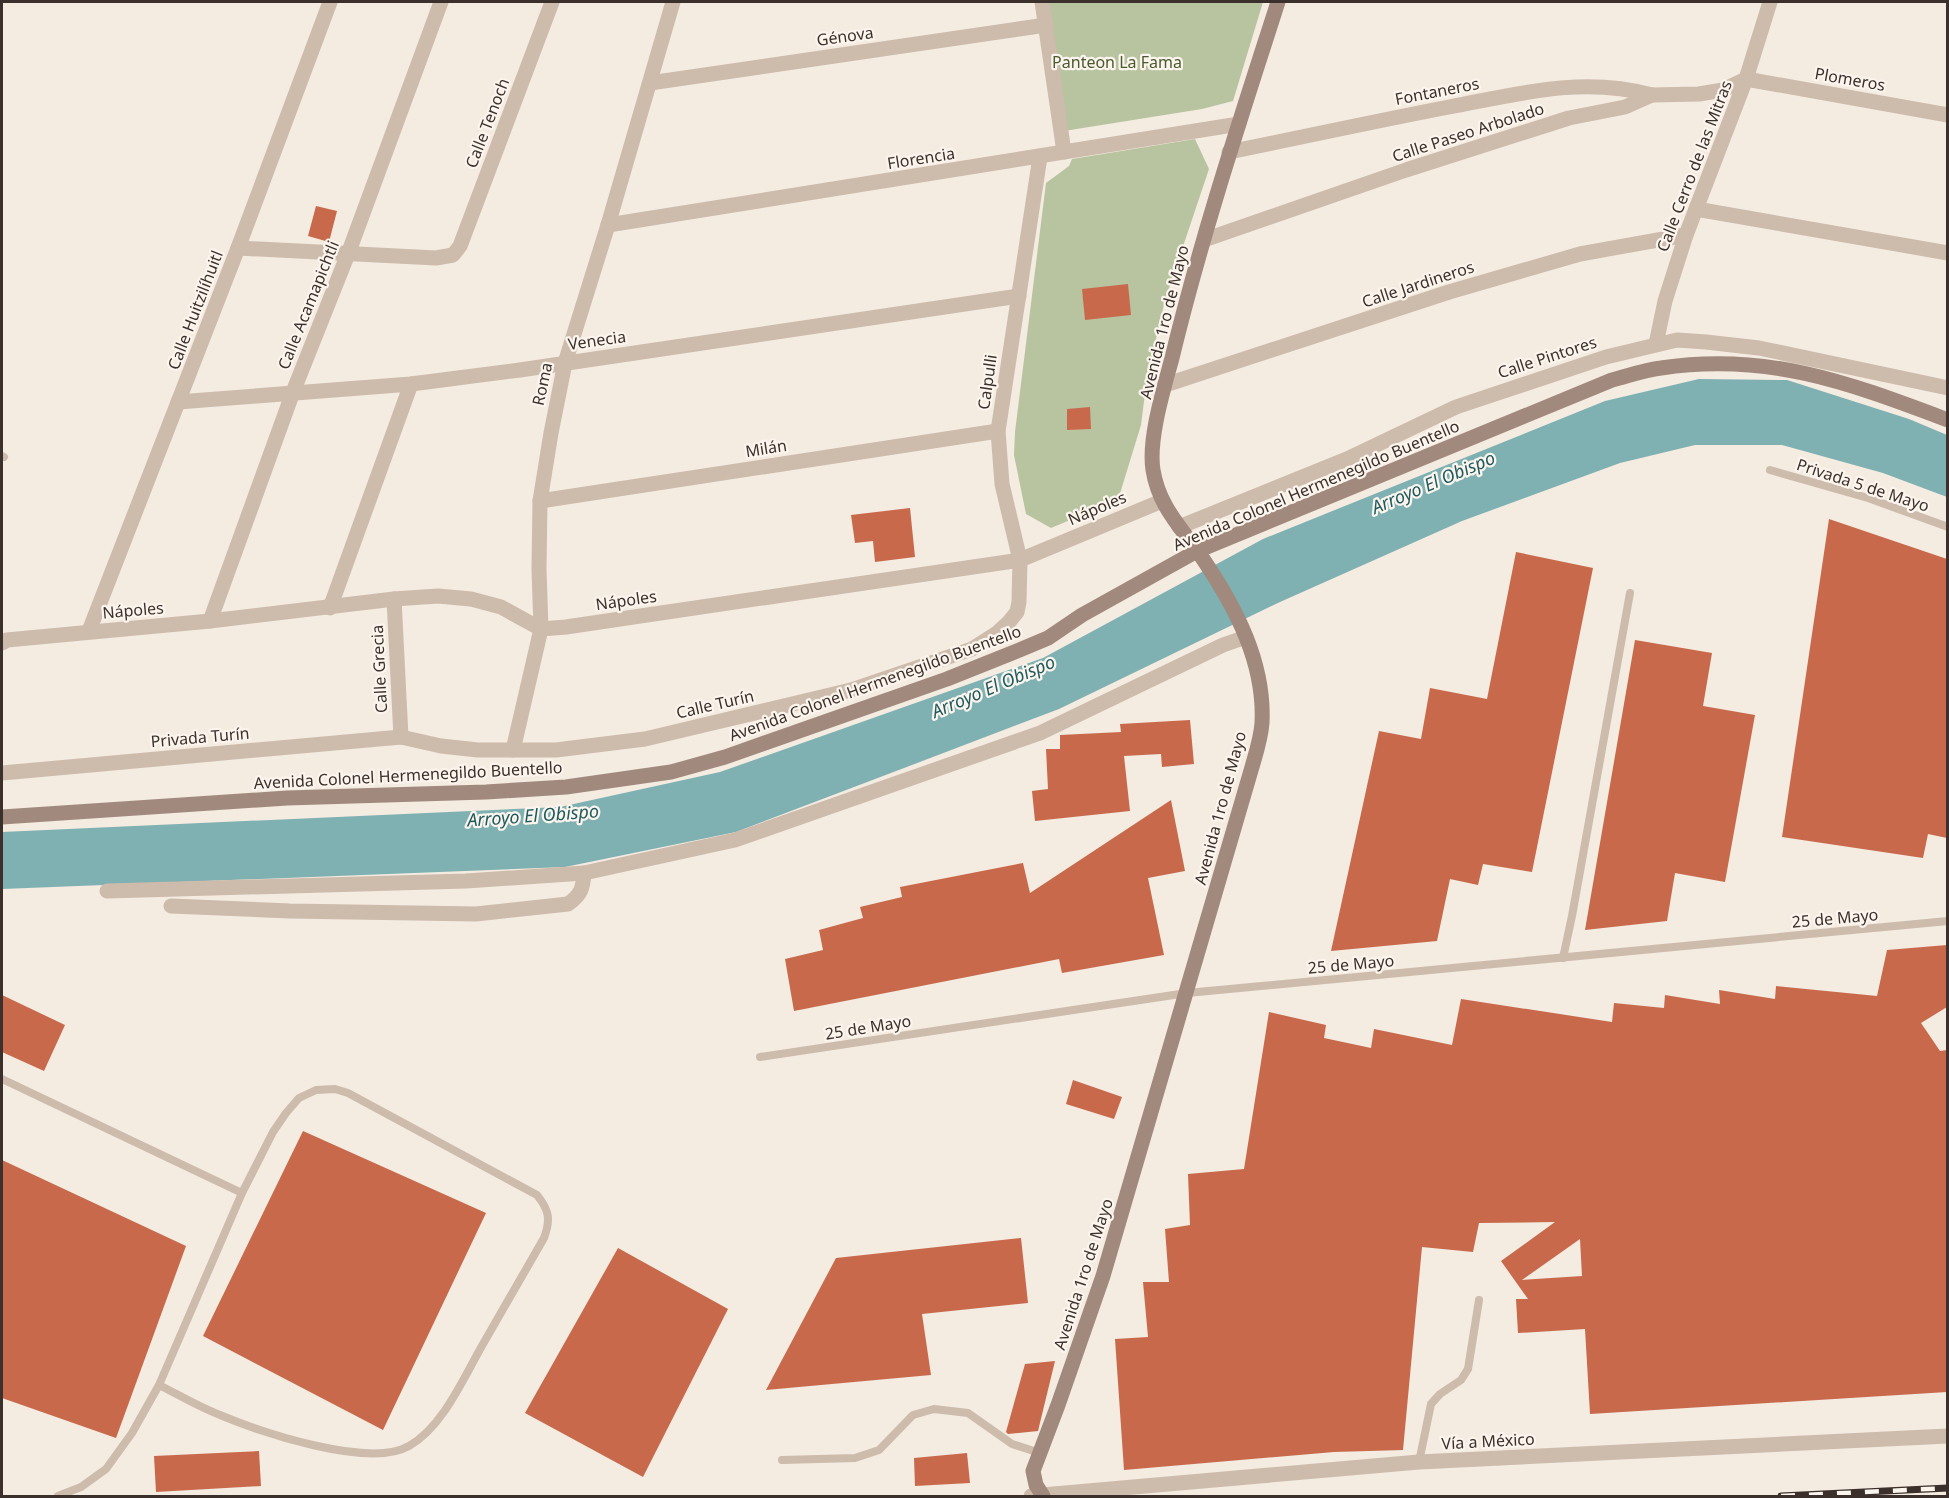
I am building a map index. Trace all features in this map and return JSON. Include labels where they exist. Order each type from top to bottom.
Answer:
[{"type":"street","name":"Calle Huitzilíhuitl","points":[[89,631],[238,248],[330,2]]},
{"type":"street","name":"Calle Acamapichtli","points":[[210,621],[293,392],[348,254],[441,2]]},
{"type":"street","name":"Calle Tenoch","points":[[348,254],[436,258],[453,255],[460,246],[552,2]]},
{"type":"street","name":"Roma","points":[[513,750],[541,629],[540,501],[565,363],[673,2]]},
{"type":"street","points":[[1042,2],[1064,152]]},
{"type":"street","name":"Avenida 1ro de Mayo","points":[[1043,1496],[1036,1485],[1034,1471],[1103,1276],[1187,993],[1262,725],[1259,675],[1245,633],[1200,555],[1162,501],[1153,468],[1154,440],[1187,297],[1278,2]]},
{"type":"street","name":"Calle Cerro de las Mitras","points":[[1656,344],[1665,301],[1686,235],[1746,80],[1770,2]]},
{"type":"street","name":"Génova","points":[[650,83],[1046,25]]},
{"type":"street","name":"Calle Paseo Arbolado","points":[[1204,240],[1406,170],[1569,118],[1625,107],[1652,95],[1699,94],[1723,90],[1746,80]]},
{"type":"street","name":"Plomeros","points":[[1746,80],[1947,115]]},
{"type":"street","name":"Fontaneros","points":[[1230,152],[1410,114],[1549,88],[1601,86],[1626,88],[1652,95]]},
{"type":"street","name":"Florencia","points":[[608,225],[1239,124]]},
{"type":"street","name":"Calpulli","points":[[1017,612],[1020,592],[1020,560],[1002,484],[998,431],[1040,157]]},
{"type":"street","points":[[1696,209],[1947,253]]},
{"type":"street","name":"Calle Jardineros","points":[[1165,385],[1449,292],[1569,257],[1686,235]]},
{"type":"street","points":[[238,248],[348,254]]},
{"type":"street","name":"Venecia","points":[[178,402],[411,384],[1019,296]]},
{"type":"street","name":"Calle Pintores","points":[[1179,527],[1347,459],[1456,407],[1606,357],[1677,340],[1728,344],[1947,388]]},
{"type":"street","name":"Avenida Colonel Hermenegildo Buentello","points":[[2,817],[287,798],[486,792],[566,787],[671,772],[725,757],[947,679],[1017,651],[1048,638],[1082,615],[1200,555],[1612,380],[1659,368],[1709,363],[1785,368],[1881,395],[1947,420]]},
{"type":"street","points":[[330,608],[411,384]]},
{"type":"street","name":"Milán","points":[[540,501],[998,431]]},
{"type":"street","name":"Nápoles","points":[[9,641],[438,596],[471,599],[501,607],[541,629],[610,621],[1020,560],[1162,501]]},
{"type":"street","name":"Calle Grecia","points":[[394,599],[401,737]]},
{"type":"street","name":"Calle Turín","points":[[401,737],[441,746],[478,750],[556,750],[645,738],[851,690],[972,649],[998,633],[1017,612]]},
{"type":"street","points":[[107,891],[466,881],[584,873],[735,840],[1040,733],[1245,633]]},
{"type":"street","name":"Privada Turín","points":[[2,773],[401,737]]},
{"type":"street","points":[[171,906],[476,914],[568,904],[578,898],[582,890],[584,873]]},
{"type":"street","name":"Vía a México","points":[[1031,1497],[1419,1462],[1947,1436]]},
{"type":"lane","name":"Privada 5 de Mayo","points":[[1770,470],[1868,498],[1947,527]]},
{"type":"lane","points":[[1563,958],[1630,593]]},
{"type":"lane","name":"25 de Mayo","points":[[760,1057],[1187,993],[1947,921]]},
{"type":"lane","points":[[2,1079],[242,1193]]},
{"type":"lane","points":[[58,1497],[81,1487],[106,1469],[132,1433],[159,1385],[242,1193],[273,1132],[299,1098],[316,1090],[335,1089],[348,1093],[537,1195],[549,1214],[549,1225],[544,1238],[449,1403],[427,1433],[407,1447],[382,1453],[355,1453],[307,1443],[218,1415],[159,1385]]},
{"type":"lane","points":[[1419,1462],[1431,1404],[1440,1394],[1461,1380],[1468,1369],[1479,1300]]},
{"type":"lane","points":[[782,1460],[855,1458],[879,1450],[913,1415],[934,1409],[968,1413],[1012,1444],[1040,1453]]},
{"type":"green space","name":"Panteon La Fama","points":[[1049,2],[1263,2],[1233,101],[1202,109],[1064,131]]},
{"type":"green space","points":[[1195,139],[1209,169],[1165,300],[1147,378],[1141,425],[1118,500],[1051,528],[1026,514],[1014,455],[1046,183],[1069,166],[1072,159]]},
{"type":"water","name":"Arroyo El Obispo","points":[[1699,379],[1787,380],[1909,419],[1947,435],[1947,497],[1883,473],[1782,445],[1695,445],[1620,463],[1462,521],[1280,602],[1059,709],[736,832],[565,867],[2,889],[2,832],[560,807],[720,772],[1043,658],[1263,539],[1605,401]]},
{"type":"building","points":[[316,206],[337,211],[329,242],[308,236]]},
{"type":"building","points":[[1128,284],[1131,315],[1085,320],[1082,289]]},
{"type":"building","points":[[1090,407],[1091,429],[1067,430],[1067,409]]},
{"type":"building","points":[[910,508],[915,557],[875,562],[873,541],[855,543],[851,515]]},
{"type":"building","points":[[1829,519],[1947,559],[1947,838],[1928,834],[1923,858],[1782,837]]},
{"type":"building","points":[[1516,552],[1593,568],[1532,872],[1483,864],[1478,885],[1450,879],[1437,941],[1331,951],[1379,731],[1421,739],[1430,688],[1487,699]]},
{"type":"building","points":[[1635,640],[1712,653],[1703,706],[1755,715],[1725,882],[1675,873],[1667,921],[1585,930]]},
{"type":"building","points":[[1190,720],[1194,764],[1162,767],[1161,754],[1124,756],[1130,811],[1035,821],[1032,791],[1048,789],[1046,749],[1060,749],[1060,735],[1121,732],[1120,724]]},
{"type":"building","points":[[1171,800],[1185,871],[1148,878],[1164,955],[1062,973],[1059,959],[794,1011],[785,959],[823,950],[819,930],[863,918],[860,907],[902,897],[900,887],[1023,863],[1030,893]]},
{"type":"building","points":[[1947,945],[1947,1007],[1921,1023],[1940,1051],[1947,1050],[1947,1392],[1590,1414],[1585,1329],[1518,1333],[1516,1299],[1528,1299],[1501,1261],[1555,1222],[1479,1223],[1473,1252],[1422,1247],[1403,1450],[1334,1452],[1124,1470],[1115,1339],[1148,1337],[1143,1282],[1169,1282],[1165,1229],[1190,1225],[1188,1174],[1244,1169],[1269,1012],[1326,1025],[1324,1038],[1371,1048],[1374,1029],[1452,1045],[1461,999],[1612,1022],[1614,1003],[1664,1008],[1665,995],[1720,1004],[1719,990],[1775,999],[1776,986],[1877,996],[1887,950]],"holes":[[[1580,1239],[1582,1276],[1522,1280]]]},
{"type":"building","points":[[2,995],[65,1025],[44,1071],[2,1052]]},
{"type":"building","points":[[1073,1080],[1122,1097],[1114,1119],[1066,1104]]},
{"type":"building","points":[[303,1131],[486,1213],[383,1430],[203,1336]]},
{"type":"building","points":[[2,1160],[186,1246],[116,1438],[2,1398]]},
{"type":"building","points":[[1021,1238],[1028,1303],[922,1314],[931,1375],[766,1390],[836,1258]]},
{"type":"building","points":[[618,1248],[728,1309],[643,1477],[525,1413]]},
{"type":"building","points":[[1055,1361],[1038,1431],[1008,1434],[1006,1432],[1025,1364]]},
{"type":"building","points":[[259,1451],[261,1486],[156,1492],[154,1456]]},
{"type":"building","points":[[967,1453],[970,1483],[915,1486],[914,1458]]},
{"type":"railway","points":[[1781,1496],[1948,1488]]}]
